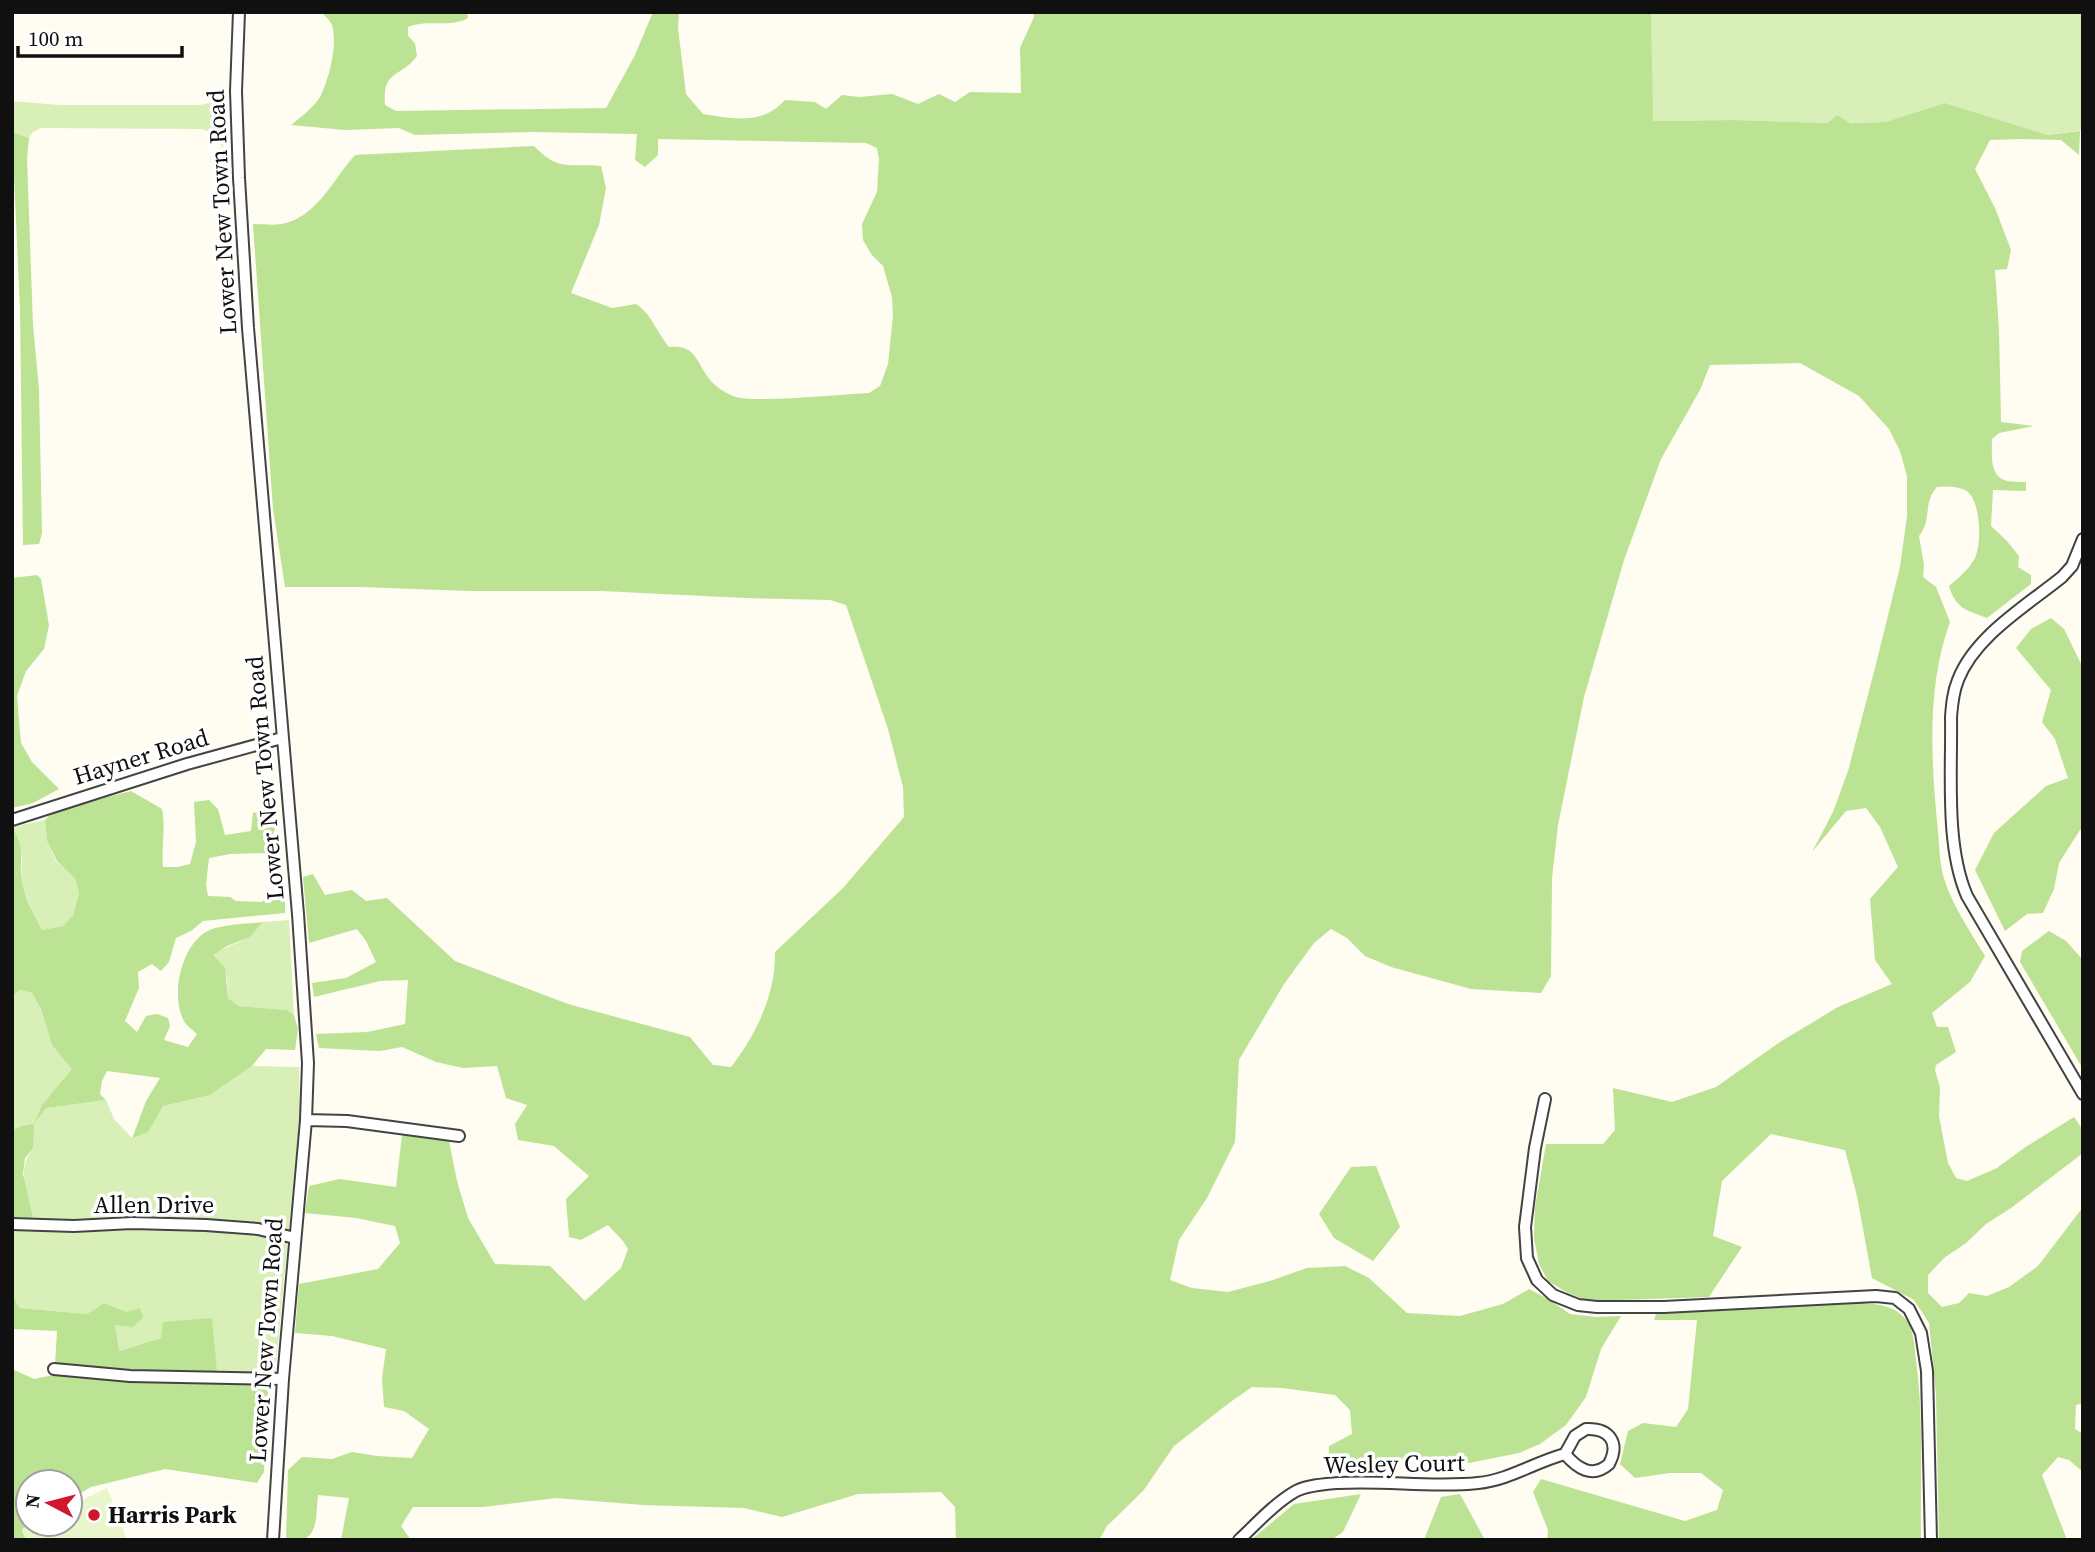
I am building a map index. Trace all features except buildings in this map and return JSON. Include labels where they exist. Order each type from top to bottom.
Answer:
[{"type":"street","name":"Lower New Town Road","points":[[239,12],[236,91],[239,177],[252,382],[298,915],[308,1063],[306,1120],[283,1379],[273,1540]]},
{"type":"street","points":[[2083,540],[2072,566],[2062,577],[1986,638],[1974,651],[1958,680],[1951,717],[1953,851],[1960,881],[1973,908],[2083,1094]]},
{"type":"street","name":"Hayner Road","points":[[12,820],[187,764],[282,738]]},
{"type":"street","points":[[1545,1099],[1535,1148],[1525,1227],[1527,1258],[1537,1280],[1553,1295],[1578,1305],[1597,1307],[1664,1307],[1876,1296],[1895,1298],[1909,1309],[1922,1333],[1927,1371],[1931,1540]]},
{"type":"street","points":[[306,1120],[347,1121],[458,1136]]},
{"type":"street","name":"Allen Drive","points":[[12,1224],[206,1225],[258,1229],[295,1238]]},
{"type":"street","points":[[54,1369],[130,1376],[283,1379]]},
{"type":"street","name":"Wesley Court","points":[[1239,1540],[1264,1515],[1298,1490],[1353,1482],[1478,1483],[1508,1476],[1546,1459],[1565,1454],[1575,1436],[1586,1429],[1602,1431],[1609,1435],[1614,1450],[1609,1464],[1597,1471],[1580,1469],[1565,1454]]},
{"type":"green space","points":[[321,12],[467,12],[468,18],[461,21],[408,27],[408,36],[415,43],[417,56],[386,85],[385,105],[396,111],[606,108],[635,55],[653,12],[679,12],[678,28],[686,94],[703,114],[747,118],[767,113],[785,100],[815,102],[826,109],[842,95],[859,97],[892,94],[918,104],[939,94],[955,102],[970,92],[1021,93],[1020,48],[1034,17],[1033,12],[1651,12],[1653,121],[1828,123],[1837,115],[1850,123],[1886,122],[1945,103],[2048,135],[2080,131],[2079,155],[2061,140],[1990,140],[1975,169],[1995,208],[2011,250],[2007,269],[1995,270],[2001,422],[2034,426],[1999,433],[1992,439],[1992,462],[1996,473],[2004,480],[2026,482],[2026,491],[1993,490],[1991,526],[2019,556],[2018,567],[2031,575],[2031,584],[1987,618],[1968,610],[1955,600],[1949,586],[1973,562],[1979,542],[1977,511],[1965,490],[1937,487],[1932,493],[1926,523],[1919,536],[1924,565],[1923,577],[1936,587],[1950,622],[1937,671],[1932,746],[1943,875],[1961,917],[1985,956],[1970,982],[1932,1013],[1937,1027],[1948,1027],[1956,1052],[1936,1065],[1935,1070],[1940,1088],[1939,1116],[1948,1163],[1956,1178],[1967,1181],[1997,1168],[2074,1117],[2083,1130],[2083,1153],[1944,1258],[1928,1275],[1928,1293],[1942,1307],[1959,1303],[1969,1293],[1987,1296],[2009,1287],[2038,1266],[2083,1207],[2083,1403],[2076,1405],[2075,1429],[2083,1434],[2083,1472],[2069,1460],[2058,1457],[2042,1475],[2067,1540],[1939,1540],[1936,1394],[1929,1323],[1914,1300],[1872,1278],[1857,1196],[1845,1150],[1771,1134],[1722,1181],[1713,1236],[1742,1247],[1709,1297],[1588,1301],[1548,1281],[1539,1264],[1534,1238],[1535,1207],[1546,1144],[1603,1144],[1615,1130],[1613,1088],[1672,1102],[1716,1087],[1780,1042],[1838,1007],[1892,984],[1875,960],[1870,899],[1898,867],[1880,827],[1866,808],[1846,811],[1812,852],[1833,812],[1848,771],[1875,668],[1900,567],[1907,516],[1907,476],[1900,451],[1889,429],[1859,396],[1800,363],[1710,365],[1700,390],[1661,459],[1624,560],[1584,697],[1558,825],[1552,878],[1551,976],[1541,993],[1471,989],[1391,967],[1365,956],[1347,938],[1331,929],[1314,943],[1284,984],[1239,1060],[1235,1142],[1207,1198],[1179,1240],[1170,1280],[1192,1288],[1228,1292],[1307,1268],[1345,1266],[1369,1278],[1407,1313],[1460,1316],[1503,1304],[1529,1289],[1570,1314],[1621,1316],[1601,1349],[1586,1397],[1566,1425],[1540,1444],[1519,1453],[1469,1463],[1429,1464],[1410,1458],[1379,1474],[1349,1471],[1328,1474],[1329,1446],[1352,1434],[1350,1410],[1335,1395],[1252,1387],[1174,1446],[1143,1491],[1107,1526],[1099,1540],[956,1540],[955,1507],[941,1492],[858,1494],[782,1517],[744,1508],[643,1505],[556,1498],[483,1507],[413,1507],[401,1526],[411,1540],[341,1540],[349,1498],[318,1495],[316,1520],[309,1536],[286,1540],[288,1470],[302,1457],[332,1459],[352,1452],[412,1458],[429,1429],[404,1411],[384,1407],[382,1378],[386,1349],[332,1336],[295,1333],[299,1284],[378,1269],[400,1243],[395,1226],[356,1218],[305,1213],[309,1186],[339,1179],[396,1187],[402,1135],[449,1141],[468,1218],[495,1264],[550,1266],[585,1301],[621,1268],[628,1249],[608,1225],[581,1240],[569,1237],[566,1199],[589,1176],[554,1146],[518,1140],[515,1124],[527,1105],[506,1098],[497,1066],[463,1068],[436,1062],[402,1047],[380,1051],[319,1048],[316,1034],[367,1032],[405,1024],[408,980],[380,981],[314,997],[312,983],[346,978],[376,962],[357,929],[309,943],[303,877],[313,874],[325,895],[352,890],[366,901],[387,898],[455,961],[568,1004],[690,1037],[713,1065],[731,1067],[749,1041],[763,1013],[772,983],[775,952],[843,888],[904,817],[903,787],[888,729],[846,605],[830,600],[602,591],[285,587],[273,509],[253,224],[282,224],[308,212],[355,155],[534,146],[558,163],[601,166],[606,188],[599,225],[571,293],[612,308],[636,304],[650,318],[669,347],[691,352],[713,383],[733,396],[777,399],[869,393],[880,386],[888,364],[893,316],[892,297],[883,266],[863,240],[862,224],[877,192],[877,148],[866,143],[658,139],[658,155],[645,167],[635,160],[637,134],[532,132],[415,135],[399,128],[345,130],[291,125],[320,97],[329,72],[334,33],[331,23]]},
{"type":"green space","points":[[1651,12],[2083,12],[2083,130],[2048,135],[1945,103],[1887,122],[1652,121]]},
{"type":"green space","points":[[224,85],[223,149],[217,134],[201,129],[41,128],[29,138],[12,132],[12,101],[59,105],[200,105],[215,102]]},
{"type":"green space","points":[[12,132],[29,138],[27,159],[33,325],[39,390],[42,533],[39,544],[23,545],[20,309]]},
{"type":"green space","points":[[37,575],[41,579],[49,625],[44,649],[26,671],[17,696],[21,743],[32,762],[59,789],[33,803],[12,808],[12,578]]},
{"type":"green space","points":[[2051,618],[2064,629],[2083,668],[2083,830],[2080,830],[2059,863],[2054,889],[2043,913],[2027,914],[2005,931],[1975,870],[1994,833],[2046,786],[2068,778],[2055,739],[2042,722],[2051,690],[2016,648],[2031,629]]},
{"type":"green space","points":[[131,791],[162,809],[163,867],[177,867],[190,864],[196,842],[194,802],[209,800],[218,809],[225,835],[251,831],[253,813],[274,809],[275,829],[266,853],[230,854],[209,858],[206,885],[208,896],[230,897],[236,901],[262,902],[271,894],[285,898],[285,913],[203,921],[176,938],[169,962],[161,971],[152,964],[138,972],[139,988],[125,1021],[137,1032],[146,1016],[157,1014],[168,1018],[170,1026],[164,1040],[188,1047],[197,1034],[185,1023],[178,1001],[178,988],[183,962],[189,951],[204,933],[210,930],[263,922],[250,937],[213,955],[225,968],[228,998],[238,1006],[287,1010],[294,1015],[298,1029],[295,1050],[266,1049],[252,1066],[210,1095],[163,1106],[148,1132],[132,1139],[146,1101],[160,1078],[107,1071],[100,1094],[106,1100],[46,1108],[34,1124],[42,1105],[72,1069],[52,1045],[41,1009],[32,993],[20,990],[12,996],[12,827],[21,849],[23,888],[42,930],[63,926],[73,915],[79,893],[75,878],[57,861],[47,841],[45,820],[54,811]]},
{"type":"green space","points":[[45,820],[47,841],[56,861],[75,877],[79,893],[73,915],[63,926],[42,930],[34,917],[21,881],[22,858],[19,840],[13,827]]},
{"type":"green space","points":[[289,920],[294,1015],[287,1010],[238,1006],[228,998],[227,978],[212,954],[250,937],[263,922]]},
{"type":"green space","points":[[2049,931],[2066,941],[2083,960],[2083,1069],[2020,962],[2022,951]]},
{"type":"green space","points":[[20,990],[32,993],[41,1009],[52,1045],[73,1069],[42,1105],[36,1121],[46,1108],[106,1100],[114,1119],[133,1139],[148,1132],[162,1106],[210,1095],[252,1066],[299,1067],[300,1113],[275,1374],[217,1373],[161,1338],[118,1351],[115,1325],[127,1312],[104,1303],[87,1314],[19,1308],[12,1292],[12,1218],[33,1217],[24,1173],[33,1148],[22,1126],[12,1130],[12,996]]},
{"type":"green space","points":[[34,1124],[33,1148],[25,1158],[23,1174],[33,1218],[12,1218],[12,1130]]},
{"type":"green space","points":[[1376,1166],[1400,1227],[1373,1261],[1334,1238],[1319,1214],[1351,1167]]},
{"type":"green space","points":[[12,1292],[19,1308],[87,1314],[104,1303],[127,1312],[140,1308],[143,1318],[133,1327],[115,1325],[119,1351],[161,1338],[163,1322],[212,1318],[217,1373],[138,1373],[55,1364],[57,1331],[12,1329]]},
{"type":"green space","points":[[1862,1303],[1882,1305],[1900,1313],[1912,1332],[1920,1405],[1921,1540],[1547,1540],[1548,1530],[1533,1492],[1541,1479],[1685,1521],[1717,1510],[1723,1490],[1701,1473],[1670,1473],[1635,1478],[1620,1464],[1628,1431],[1643,1423],[1676,1427],[1688,1409],[1697,1320],[1654,1320],[1656,1314]]},
{"type":"green space","points":[[12,1369],[34,1379],[63,1373],[261,1382],[268,1390],[264,1472],[257,1483],[165,1469],[84,1491],[84,1468],[14,1468],[14,1538],[26,1540],[12,1540]]},
{"type":"green space","name":"Harris Park","points":[[107,1488],[127,1540],[26,1540],[25,1538],[84,1538],[84,1499]]},
{"type":"green space","points":[[1361,1494],[1343,1532],[1331,1540],[1251,1540],[1294,1504]]},
{"type":"green space","points":[[1460,1494],[1485,1540],[1424,1540],[1441,1497]]},
{"type":"place","name":"Harris Park","points":[[94,1515]]}]
